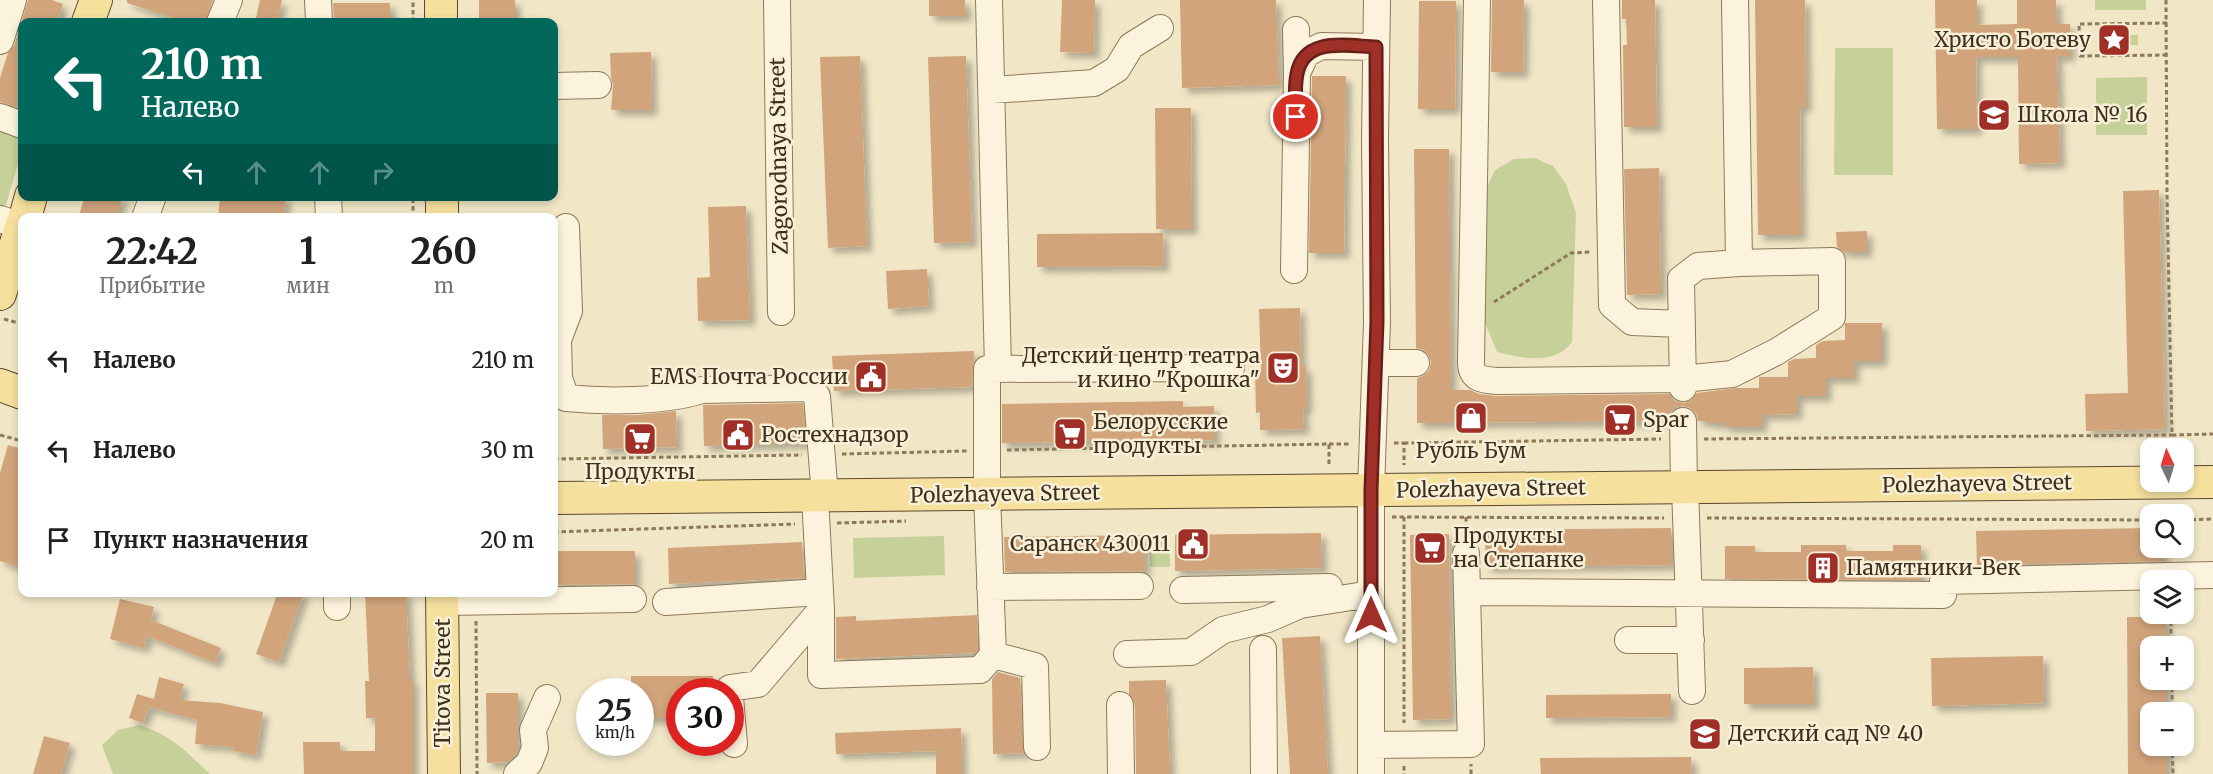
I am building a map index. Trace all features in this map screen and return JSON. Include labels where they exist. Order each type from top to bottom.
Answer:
[{"type":"main road","points":[[89,18],[96,0]]},
{"type":"main road","points":[[441,0],[441,18]]},
{"type":"main road","points":[[0,294],[18,238]]},
{"type":"main road","points":[[0,385],[18,392]]},
{"type":"main road","name":"Polezhayeva Street","points":[[558,498],[819,505],[987,494],[1330,491],[1371,503],[1684,487],[2213,482]]},
{"type":"main road","name":"Titova Street","points":[[442,598],[444,774]]},
{"type":"street","points":[[0,41],[13,0]]},
{"type":"street","points":[[222,18],[229,0]]},
{"type":"street","points":[[318,0],[320,18]]},
{"type":"street","name":"Zagorodnaya Street","points":[[777,0],[782,312]]},
{"type":"street","points":[[989,0],[998,369]]},
{"type":"street","points":[[1371,774],[1371,503],[1376,363],[1377,0]]},
{"type":"street","points":[[1477,0],[1472,316],[1461,362],[1471,369],[1476,377],[1485,380],[1683,383],[1732,374],[1776,352],[1832,317],[1832,261],[1698,266],[1681,279],[1683,383]]},
{"type":"street","points":[[1606,0],[1612,305],[1632,322],[1681,324]]},
{"type":"street","points":[[1735,0],[1739,263]]},
{"type":"street","points":[[992,90],[1095,83],[1117,69],[1131,46],[1160,28]]},
{"type":"street","points":[[1294,270],[1296,30]]},
{"type":"street","points":[[1297,73],[1306,54],[1321,46],[1376,47]]},
{"type":"street","points":[[558,86],[598,85]]},
{"type":"street","points":[[0,117],[18,124]]},
{"type":"street","points":[[0,219],[18,224]]},
{"type":"street","points":[[558,336],[569,311],[566,227]]},
{"type":"street","points":[[1376,363],[1416,363]]},
{"type":"street","points":[[558,365],[559,378],[566,398],[588,400],[666,398],[702,390],[809,388],[817,396],[822,454],[819,505],[821,675],[980,670],[993,655],[987,494],[987,369],[1231,368]]},
{"type":"street","points":[[1683,430],[1684,487],[1679,518],[1690,594],[1692,691]]},
{"type":"street","points":[[1371,746],[1471,744],[1466,554]]},
{"type":"street","points":[[1467,592],[1943,595],[1943,580],[2213,575]]},
{"type":"street","points":[[990,587],[1140,586]]},
{"type":"street","points":[[1183,590],[1371,591]]},
{"type":"street","points":[[1127,654],[1191,652],[1223,630],[1268,619],[1300,605],[1371,591]]},
{"type":"street","points":[[442,598],[476,602],[633,599]]},
{"type":"street","points":[[666,602],[820,601]]},
{"type":"street","points":[[744,686],[758,684],[820,601]]},
{"type":"street","points":[[1628,640],[1691,640]]},
{"type":"street","points":[[1263,649],[1264,774]]},
{"type":"street","points":[[993,655],[1035,666],[1037,747]]},
{"type":"street","points":[[517,774],[529,763],[535,748],[533,730],[547,698]]},
{"type":"street","points":[[1120,705],[1121,774]]},
{"type":"path","points":[[413,0],[413,18]]},
{"type":"path","points":[[2166,0],[2172,438]]},
{"type":"path","points":[[2167,24],[2079,24],[2080,56],[2167,55]]},
{"type":"path","points":[[2070,40],[2080,40]]},
{"type":"path","points":[[1472,316],[1571,253],[1611,251]]},
{"type":"path","points":[[0,318],[18,323]]},
{"type":"path","points":[[1404,443],[1683,430],[2213,434]]},
{"type":"path","points":[[0,435],[18,440]]},
{"type":"path","points":[[558,459],[1329,444],[1330,491]]},
{"type":"path","points":[[1371,503],[1404,517],[2140,520]]},
{"type":"path","points":[[558,532],[819,505],[908,521]]},
{"type":"path","points":[[1404,517],[1404,774]]},
{"type":"path","points":[[2194,520],[2213,519]]},
{"type":"path","points":[[476,602],[477,774]]},
{"type":"path","points":[[2172,756],[2172,774]]},
{"type":"green space","points":[[2095,0],[2146,0],[2146,10],[2095,10]]},
{"type":"green space","points":[[2101,35],[2138,35],[2138,45],[2101,45]]},
{"type":"green space","points":[[1835,48],[1893,48],[1893,175],[1834,175]]},
{"type":"green space","points":[[2147,77],[2147,135],[2096,135],[2096,78]]},
{"type":"green space","points":[[0,129],[18,135],[18,164],[0,225]]},
{"type":"green space","points":[[1535,158],[1553,166],[1566,184],[1576,213],[1572,342],[1556,355],[1527,358],[1497,352],[1484,320],[1485,191],[1495,170],[1514,159]]},
{"type":"green space","points":[[944,536],[945,575],[854,578],[853,538]]},
{"type":"green space","points":[[1169,536],[1170,567],[1150,567],[1149,537]]},
{"type":"green space","points":[[139,725],[169,739],[210,774],[113,774],[102,745],[118,730]]},
{"type":"building","points":[[28,0],[52,0],[63,4],[58,18],[23,18]]},
{"type":"building","points":[[127,0],[213,0],[206,18],[174,18],[127,3]]},
{"type":"building","points":[[260,0],[282,0],[278,18],[256,18]]},
{"type":"building","points":[[479,0],[515,0],[515,18],[479,18]]},
{"type":"building","points":[[929,0],[965,0],[966,16],[929,16]]},
{"type":"building","points":[[1062,0],[1095,0],[1094,53],[1060,52]]},
{"type":"building","points":[[1180,0],[1276,0],[1279,85],[1182,88]]},
{"type":"building","points":[[1492,0],[1524,0],[1523,72],[1491,72]]},
{"type":"building","points":[[1622,0],[1655,0],[1657,127],[1624,127],[1623,45],[1627,45],[1626,19],[1622,19]]},
{"type":"building","points":[[1755,0],[1805,0],[1806,107],[1800,107],[1801,235],[1758,235]]},
{"type":"building","points":[[1935,0],[1977,0],[1977,25],[2017,24],[2017,0],[2056,0],[2057,24],[2070,24],[2070,56],[2057,56],[2060,163],[2019,164],[2018,57],[1976,57],[1977,129],[1937,129]]},
{"type":"building","points":[[1419,1],[1456,1],[1455,109],[1418,109]]},
{"type":"building","points":[[333,3],[390,3],[391,18],[334,18]]},
{"type":"building","points":[[18,33],[18,108],[0,102],[0,78],[8,53],[14,46]]},
{"type":"building","points":[[651,52],[652,110],[611,110],[613,85],[610,53]]},
{"type":"building","points":[[860,56],[867,246],[828,248],[820,57]]},
{"type":"building","points":[[966,56],[972,242],[934,243],[928,57]]},
{"type":"building","points":[[1312,76],[1346,76],[1344,253],[1309,253]]},
{"type":"building","points":[[1155,108],[1191,108],[1192,229],[1156,229]]},
{"type":"building","points":[[1414,149],[1449,149],[1451,390],[1470,390],[1479,394],[1497,396],[1670,394],[1675,401],[1684,403],[1691,400],[1697,393],[1736,388],[1759,388],[1759,377],[1788,377],[1788,362],[1794,359],[1816,358],[1816,345],[1823,341],[1845,340],[1845,323],[1882,323],[1882,361],[1854,361],[1854,378],[1826,378],[1826,396],[1797,396],[1797,414],[1762,415],[1762,427],[1725,427],[1725,423],[1698,421],[1696,413],[1683,406],[1675,408],[1668,421],[1417,423],[1417,378],[1429,371],[1431,362],[1424,350],[1416,348]]},
{"type":"building","points":[[1659,168],[1661,294],[1627,295],[1624,169]]},
{"type":"building","points":[[2159,190],[2165,429],[2086,431],[2085,394],[2128,393],[2123,191]]},
{"type":"building","points":[[83,201],[121,201],[118,213],[80,213]]},
{"type":"building","points":[[220,201],[285,201],[284,213],[218,213]]},
{"type":"building","points":[[746,206],[750,320],[698,321],[697,278],[710,277],[708,207]]},
{"type":"building","points":[[1867,231],[1867,252],[1844,252],[1837,247],[1836,232]]},
{"type":"building","points":[[1163,233],[1164,266],[1037,267],[1037,234]]},
{"type":"building","points":[[927,269],[929,306],[888,309],[886,271]]},
{"type":"building","name":"Детский центр театра и кино \"Крошка\"","points":[[1300,308],[1301,367],[1306,366],[1307,408],[1303,409],[1304,429],[1260,430],[1260,412],[1256,413],[1255,370],[1261,370],[1259,309]]},
{"type":"building","points":[[974,351],[972,387],[834,391],[832,356]]},
{"type":"building","points":[[1183,401],[1183,407],[1214,406],[1215,440],[1002,443],[1002,404]]},
{"type":"building","points":[[803,403],[806,443],[704,446],[703,405]]},
{"type":"building","points":[[676,411],[677,447],[603,449],[602,415],[636,415]]},
{"type":"building","points":[[8,445],[18,448],[18,566],[0,561],[0,473]]},
{"type":"building","points":[[1671,528],[1671,565],[1486,567],[1485,530]]},
{"type":"building","points":[[2140,528],[2140,558],[2164,558],[2164,561],[1977,565],[1976,531]]},
{"type":"building","points":[[1321,533],[1322,568],[1175,571],[1175,535]]},
{"type":"building","points":[[1449,534],[1451,719],[1413,720],[1410,535]]},
{"type":"building","points":[[1145,535],[1145,571],[1005,572],[1004,537]]},
{"type":"building","points":[[802,542],[804,578],[669,584],[668,548]]},
{"type":"building","name":"Памятники-Век","points":[[1801,545],[1846,545],[1846,551],[1893,551],[1893,545],[1921,545],[1921,580],[1725,579],[1725,546],[1755,546],[1755,552],[1801,552]]},
{"type":"building","points":[[558,551],[635,551],[635,584],[558,585]]},
{"type":"building","points":[[276,597],[302,597],[279,662],[256,654]]},
{"type":"building","points":[[365,597],[406,597],[410,680],[413,680],[413,774],[304,774],[303,742],[340,742],[340,751],[375,751],[375,718],[366,718],[365,681],[369,681]]},
{"type":"building","points":[[120,599],[154,607],[151,620],[221,648],[215,663],[147,636],[144,648],[110,639]]},
{"type":"building","points":[[977,615],[978,650],[975,653],[836,659],[836,617],[856,616],[856,621]]},
{"type":"building","points":[[2127,617],[2140,617],[2140,624],[2166,624],[2166,636],[2140,636],[2140,690],[2166,690],[2166,702],[2140,702],[2140,756],[2167,756],[2167,774],[2128,774]]},
{"type":"building","points":[[1320,636],[1328,774],[1290,774],[1282,638]]},
{"type":"building","points":[[2043,656],[2044,703],[1932,706],[1931,658]]},
{"type":"building","points":[[1813,667],[1814,704],[1744,704],[1744,668]]},
{"type":"building","points":[[998,672],[1020,678],[1024,753],[993,754],[992,679]]},
{"type":"building","points":[[631,676],[713,676],[713,678],[666,678],[666,718],[654,718],[654,678],[631,678]]},
{"type":"building","points":[[159,677],[184,684],[179,700],[220,703],[263,712],[256,755],[233,751],[234,747],[195,744],[197,720],[149,707],[143,723],[129,718],[137,694],[154,699]]},
{"type":"building","points":[[1166,680],[1170,774],[1136,774],[1135,705],[1129,694],[1129,681]]},
{"type":"building","points":[[486,693],[518,693],[518,749],[508,762],[487,763]]},
{"type":"building","points":[[1671,694],[1671,717],[1546,718],[1546,695]]},
{"type":"building","points":[[961,728],[962,774],[936,774],[936,751],[836,754],[835,733]]},
{"type":"building","points":[[44,736],[70,743],[61,774],[33,774]]},
{"type":"building","points":[[1691,757],[1692,774],[1541,774],[1540,758]]},
{"type":"place","name":"Христо Ботеву","points":[[2114,40]]},
{"type":"place","name":"Школа № 16","points":[[1994,115]]},
{"type":"place","name":"Детский центр театра и кино \"Крошка\"","points":[[1283,368]]},
{"type":"place","name":"EMS Почта России","points":[[871,377]]},
{"type":"place","name":"Рубль Бум","points":[[1471,418]]},
{"type":"place","name":"Spar","points":[[1620,420]]},
{"type":"place","name":"Белорусские продукты","points":[[1070,434]]},
{"type":"place","name":"Ростехнадзор","points":[[738,435]]},
{"type":"place","name":"Продукты","points":[[640,439]]},
{"type":"place","name":"Саранск 430011","points":[[1193,544]]},
{"type":"place","name":"Продукты на Степанке","points":[[1430,548]]},
{"type":"place","name":"Памятники-Век","points":[[1823,568]]},
{"type":"place","name":"Детский сад № 40","points":[[1705,734]]},
{"type":"route","points":[[1296,117],[1297,73],[1306,54],[1321,46],[1376,47],[1377,321],[1371,490],[1371,615]]}]
